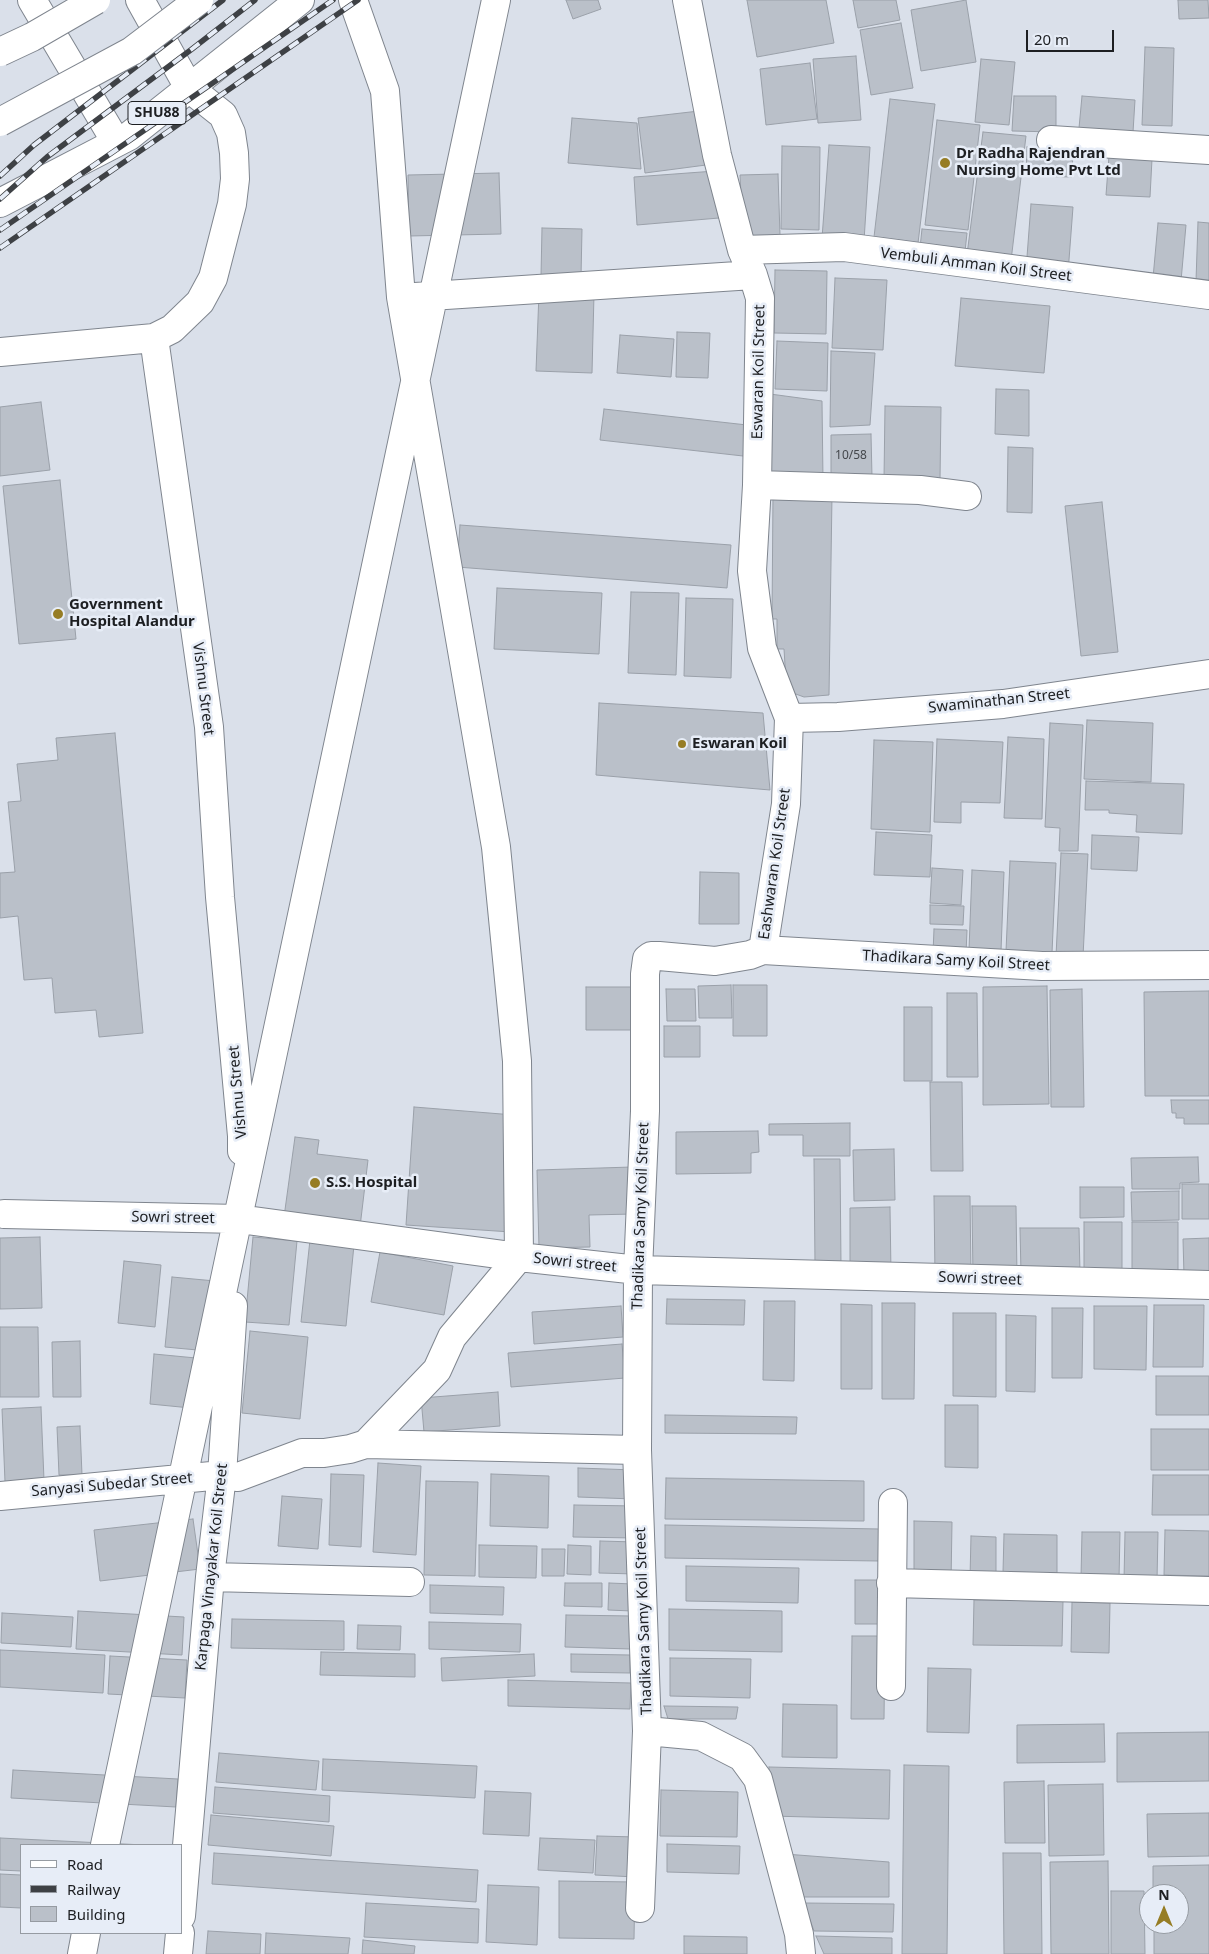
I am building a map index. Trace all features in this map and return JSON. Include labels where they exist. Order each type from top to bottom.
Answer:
[{"type":"street","points":[[32,0],[116,142]]},
{"type":"street","points":[[0,52],[32,37],[96,0]]},
{"type":"street","points":[[0,352],[154,338],[172,329],[200,302],[213,278],[232,204],[235,180],[234,153],[230,133],[223,115],[189,88],[140,0]]},
{"type":"street","points":[[0,122],[132,51],[199,0]]},
{"type":"street","name":"SHU88","points":[[0,203],[129,136],[300,0]]},
{"type":"street","points":[[353,0],[385,91],[401,297],[496,847],[517,1061],[519,1257],[452,1337],[437,1370],[366,1444]]},
{"type":"street","points":[[105,1844],[496,0]]},
{"type":"street","name":"Eswaran Koil Street","points":[[687,0],[717,155],[742,250],[753,275],[760,298],[757,485],[752,571],[762,648],[789,718]]},
{"type":"street","points":[[1051,140],[1209,150]]},
{"type":"street","name":"Vembuli Amman Koil Street","points":[[742,250],[844,247],[1209,295]]},
{"type":"street","points":[[401,297],[753,275]]},
{"type":"street","name":"Vishnu Street","points":[[154,338],[209,727],[220,897],[242,1136],[239,1219]]},
{"type":"street","points":[[757,485],[920,490],[967,496]]},
{"type":"street","name":"Swaminathan Street","points":[[789,718],[838,717],[1002,704],[1209,674]]},
{"type":"street","name":"Eashwaran Koil Street","points":[[763,950],[786,804],[789,718]]},
{"type":"street","name":"Thadikara Samy Koil Street","points":[[801,1954],[799,1934],[758,1779],[742,1757],[701,1736],[648,1731],[638,1450],[638,1270],[645,1111],[646,959],[651,956],[659,956],[715,961],[750,955],[763,950],[1042,966],[1209,965]]},
{"type":"street","name":"Sowri street","points":[[4,1214],[239,1219],[519,1257],[638,1270],[1209,1285]]},
{"type":"street","name":"Karpaga Vinayakar Koil Street","points":[[182,1904],[210,1577],[222,1475],[239,1219]]},
{"type":"street","name":"Sanyasi Subedar Street","points":[[0,1496],[222,1475],[238,1477],[302,1453],[324,1453],[350,1449],[366,1444],[638,1450]]},
{"type":"street","points":[[891,1686],[893,1503]]},
{"type":"street","points":[[210,1577],[410,1582]]},
{"type":"street","points":[[891,1583],[1209,1591]]},
{"type":"street","points":[[640,1908],[648,1731]]},
{"type":"street","points":[[82,1954],[86,1934]]},
{"type":"street","points":[[178,1954],[180,1934]]},
{"type":"building","points":[[566,0],[598,0],[601,9],[573,19]]},
{"type":"building","points":[[747,0],[826,0],[834,43],[757,57]]},
{"type":"building","points":[[853,0],[896,0],[900,20],[858,28]]},
{"type":"building","points":[[966,0],[976,62],[921,71],[911,10]]},
{"type":"building","points":[[1178,0],[1208,0],[1209,18],[1179,19]]},
{"type":"building","points":[[901,23],[913,88],[871,95],[860,30]]},
{"type":"building","points":[[1145,47],[1174,48],[1172,126],[1142,125]]},
{"type":"building","points":[[856,56],[861,120],[818,123],[813,59]]},
{"type":"building","points":[[981,59],[1015,62],[1009,125],[975,122]]},
{"type":"building","points":[[810,63],[817,119],[766,125],[760,69]]},
{"type":"building","points":[[1014,96],[1056,96],[1056,132],[1012,131]]},
{"type":"building","points":[[1082,96],[1135,100],[1133,132],[1079,128]]},
{"type":"building","points":[[890,99],[935,104],[918,243],[874,237]]},
{"type":"building","points":[[699,111],[706,165],[645,173],[638,118]]},
{"type":"building","points":[[572,118],[637,123],[641,169],[568,163]]},
{"type":"building","points":[[937,120],[980,125],[968,230],[925,225]]},
{"type":"building","points":[[983,132],[1026,136],[1010,269],[966,262]]},
{"type":"building","points":[[829,145],[870,147],[864,241],[822,238]]},
{"type":"building","points":[[782,146],[820,147],[819,230],[781,229]]},
{"type":"building","points":[[1027,147],[1073,149],[1072,177],[1026,176]]},
{"type":"building","points":[[1109,156],[1152,159],[1150,197],[1106,195]]},
{"type":"building","points":[[715,171],[719,218],[637,225],[634,177]]},
{"type":"building","points":[[499,173],[501,234],[409,236],[408,175]]},
{"type":"building","points":[[778,174],[780,235],[743,237],[740,175]]},
{"type":"building","points":[[1031,204],[1073,207],[1068,273],[1026,270]]},
{"type":"building","points":[[1198,222],[1209,223],[1209,282],[1196,281]]},
{"type":"building","points":[[1158,223],[1186,225],[1181,281],[1153,278]]},
{"type":"building","points":[[542,228],[582,229],[581,277],[541,276]]},
{"type":"building","points":[[922,229],[967,233],[964,261],[919,257]]},
{"type":"building","points":[[775,270],[827,271],[826,334],[774,333]]},
{"type":"building","points":[[835,278],[887,280],[883,350],[832,348]]},
{"type":"building","points":[[539,293],[594,294],[592,373],[536,371]]},
{"type":"building","points":[[961,298],[1050,306],[1044,373],[955,366]]},
{"type":"building","points":[[677,332],[710,333],[708,378],[676,377]]},
{"type":"building","points":[[620,335],[674,339],[671,377],[617,373]]},
{"type":"building","points":[[777,341],[828,343],[827,391],[775,389]]},
{"type":"building","points":[[831,351],[875,353],[870,425],[830,427]]},
{"type":"building","points":[[996,389],[1029,390],[1029,436],[995,434]]},
{"type":"building","points":[[770,394],[822,401],[823,480],[769,477]]},
{"type":"building","points":[[41,402],[50,470],[0,476],[0,407]]},
{"type":"building","points":[[885,406],[941,407],[940,480],[884,479]]},
{"type":"building","points":[[604,409],[756,426],[752,457],[600,440]]},
{"type":"building","points":[[871,434],[872,477],[831,477],[831,435]]},
{"type":"building","points":[[1008,447],[1033,448],[1032,513],[1007,512]]},
{"type":"building","points":[[60,480],[76,639],[19,644],[3,486]]},
{"type":"building","points":[[773,494],[832,495],[829,695],[804,697],[793,693],[786,681],[784,649],[777,649],[777,619],[772,619]]},
{"type":"building","points":[[1102,502],[1118,652],[1081,656],[1065,506]]},
{"type":"building","points":[[460,525],[731,545],[727,588],[457,567]]},
{"type":"building","points":[[497,588],[602,593],[599,654],[494,649]]},
{"type":"building","points":[[631,592],[679,593],[676,675],[628,673]]},
{"type":"building","points":[[686,598],[733,599],[731,678],[684,676]]},
{"type":"building","name":"Eswaran Koil","points":[[599,703],[763,713],[770,790],[596,775]]},
{"type":"building","points":[[1087,720],[1153,723],[1151,782],[1084,779]]},
{"type":"building","points":[[1050,723],[1083,725],[1078,851],[1059,851],[1060,828],[1045,827]]},
{"type":"building","points":[[115,733],[143,1033],[99,1037],[96,1010],[55,1013],[52,978],[24,980],[18,916],[0,918],[0,873],[15,872],[8,802],[21,801],[17,764],[58,760],[56,738]]},
{"type":"building","points":[[1008,737],[1044,739],[1042,819],[1004,818]]},
{"type":"building","points":[[937,739],[1003,742],[1000,803],[961,802],[961,823],[934,822]]},
{"type":"building","points":[[874,740],[933,742],[930,832],[871,829]]},
{"type":"building","points":[[1086,781],[1184,784],[1182,834],[1136,832],[1137,815],[1109,813],[1109,810],[1085,810]]},
{"type":"building","points":[[876,832],[932,835],[930,877],[874,875]]},
{"type":"building","points":[[1092,835],[1139,837],[1137,871],[1091,869]]},
{"type":"building","points":[[1061,853],[1088,854],[1083,957],[1056,956]]},
{"type":"building","points":[[1010,861],[1056,863],[1052,953],[1006,951]]},
{"type":"building","points":[[932,868],[963,870],[961,905],[930,903]]},
{"type":"building","points":[[972,870],[1004,872],[1001,951],[969,950]]},
{"type":"building","points":[[700,872],[739,873],[739,924],[699,924]]},
{"type":"building","points":[[930,905],[964,906],[963,925],[930,924]]},
{"type":"building","points":[[934,929],[967,930],[966,954],[933,953]]},
{"type":"building","points":[[731,985],[732,1018],[699,1018],[698,986]]},
{"type":"building","points":[[733,985],[767,985],[767,1036],[733,1036]]},
{"type":"building","points":[[1047,986],[1049,1104],[983,1105],[983,987]]},
{"type":"building","points":[[586,987],[637,987],[637,1030],[586,1030]]},
{"type":"building","points":[[666,989],[695,989],[696,1021],[667,1021]]},
{"type":"building","points":[[1082,989],[1084,1107],[1051,1107],[1050,990]]},
{"type":"building","points":[[1209,991],[1209,1096],[1145,1096],[1144,992]]},
{"type":"building","points":[[947,993],[977,993],[978,1077],[947,1077]]},
{"type":"building","points":[[904,1007],[932,1007],[932,1081],[904,1081]]},
{"type":"building","points":[[664,1026],[700,1026],[700,1057],[664,1057]]},
{"type":"building","points":[[930,1082],[962,1082],[963,1171],[931,1171]]},
{"type":"building","points":[[1171,1100],[1209,1100],[1209,1124],[1184,1124],[1184,1118],[1176,1118],[1176,1113],[1172,1113]]},
{"type":"building","points":[[414,1107],[514,1115],[511,1232],[406,1225]]},
{"type":"building","points":[[850,1123],[850,1156],[803,1156],[803,1135],[769,1135],[769,1124]]},
{"type":"building","points":[[758,1131],[759,1152],[751,1153],[751,1173],[676,1174],[676,1132]]},
{"type":"building","points":[[295,1137],[319,1140],[317,1154],[368,1160],[360,1227],[284,1217]]},
{"type":"building","points":[[894,1149],[895,1200],[854,1201],[853,1150]]},
{"type":"building","points":[[1198,1157],[1199,1182],[1180,1183],[1180,1189],[1132,1189],[1131,1158]]},
{"type":"building","points":[[814,1159],[840,1159],[841,1265],[815,1265]]},
{"type":"building","points":[[632,1167],[634,1214],[589,1215],[590,1247],[539,1248],[537,1170]]},
{"type":"building","points":[[1182,1184],[1209,1184],[1209,1219],[1182,1219]]},
{"type":"building","points":[[1080,1187],[1124,1187],[1124,1217],[1080,1218]]},
{"type":"building","points":[[1179,1191],[1179,1220],[1132,1221],[1131,1192]]},
{"type":"building","points":[[934,1196],[970,1196],[971,1276],[935,1276]]},
{"type":"building","points":[[972,1206],[1016,1206],[1017,1276],[973,1276]]},
{"type":"building","points":[[890,1207],[891,1273],[850,1274],[850,1208]]},
{"type":"building","points":[[1084,1222],[1122,1222],[1122,1274],[1084,1274]]},
{"type":"building","points":[[1132,1222],[1178,1222],[1178,1275],[1132,1276]]},
{"type":"building","points":[[1020,1228],[1079,1228],[1080,1273],[1021,1274]]},
{"type":"building","points":[[40,1237],[42,1308],[0,1309],[0,1238]]},
{"type":"building","points":[[253,1237],[297,1241],[289,1325],[245,1322]]},
{"type":"building","points":[[1209,1238],[1209,1276],[1184,1276],[1183,1239]]},
{"type":"building","points":[[310,1240],[354,1245],[346,1326],[301,1322]]},
{"type":"building","points":[[380,1252],[453,1266],[444,1315],[371,1302]]},
{"type":"building","points":[[124,1261],[161,1265],[155,1327],[118,1323]]},
{"type":"building","points":[[172,1277],[226,1282],[219,1352],[165,1347]]},
{"type":"building","points":[[667,1299],[745,1300],[744,1325],[666,1324]]},
{"type":"building","points":[[764,1301],[795,1301],[794,1381],[763,1380]]},
{"type":"building","points":[[882,1303],[915,1303],[914,1399],[882,1399]]},
{"type":"building","points":[[841,1304],[872,1305],[872,1389],[841,1389]]},
{"type":"building","points":[[1154,1305],[1204,1305],[1203,1367],[1153,1367]]},
{"type":"building","points":[[621,1306],[623,1337],[534,1344],[532,1312]]},
{"type":"building","points":[[1094,1306],[1147,1306],[1146,1370],[1094,1369]]},
{"type":"building","points":[[1052,1308],[1083,1308],[1082,1378],[1052,1378]]},
{"type":"building","points":[[953,1313],[996,1313],[996,1397],[953,1396]]},
{"type":"building","points":[[1006,1315],[1036,1316],[1035,1392],[1006,1391]]},
{"type":"building","points":[[0,1327],[38,1327],[39,1397],[0,1397]]},
{"type":"building","points":[[250,1331],[308,1337],[300,1419],[242,1413]]},
{"type":"building","points":[[80,1341],[81,1397],[53,1397],[52,1342]]},
{"type":"building","points":[[622,1344],[625,1378],[511,1387],[508,1353]]},
{"type":"building","points":[[154,1354],[217,1360],[211,1410],[150,1404]]},
{"type":"building","points":[[1156,1376],[1209,1376],[1209,1415],[1156,1415]]},
{"type":"building","points":[[498,1392],[500,1426],[424,1432],[421,1398]]},
{"type":"building","points":[[945,1405],[978,1405],[978,1468],[945,1467]]},
{"type":"building","points":[[41,1407],[44,1480],[5,1482],[2,1409]]},
{"type":"building","points":[[665,1415],[797,1417],[796,1434],[665,1433]]},
{"type":"building","points":[[80,1426],[82,1475],[59,1475],[57,1427]]},
{"type":"building","points":[[1151,1429],[1209,1429],[1209,1470],[1151,1470]]},
{"type":"building","points":[[378,1463],[421,1466],[416,1555],[373,1552]]},
{"type":"building","points":[[578,1468],[635,1470],[634,1499],[578,1497]]},
{"type":"building","points":[[331,1474],[364,1475],[361,1547],[329,1545]]},
{"type":"building","points":[[491,1474],[549,1476],[548,1528],[490,1526]]},
{"type":"building","points":[[1153,1475],[1209,1475],[1209,1515],[1152,1515]]},
{"type":"building","points":[[666,1478],[864,1481],[864,1521],[665,1519]]},
{"type":"building","points":[[426,1481],[478,1482],[475,1576],[424,1575]]},
{"type":"building","points":[[282,1496],[322,1499],[318,1549],[278,1546]]},
{"type":"building","points":[[574,1505],[636,1506],[635,1538],[573,1537]]},
{"type":"building","points":[[193,1519],[200,1569],[100,1581],[94,1530]]},
{"type":"building","points":[[914,1521],[952,1522],[951,1584],[914,1583]]},
{"type":"building","points":[[665,1525],[880,1529],[879,1561],[665,1558]]},
{"type":"building","points":[[1165,1530],[1209,1531],[1209,1576],[1164,1575]]},
{"type":"building","points":[[1082,1532],[1120,1532],[1119,1579],[1081,1578]]},
{"type":"building","points":[[1125,1532],[1158,1532],[1157,1581],[1124,1580]]},
{"type":"building","points":[[1004,1534],[1057,1535],[1057,1573],[1003,1572]]},
{"type":"building","points":[[971,1536],[996,1537],[996,1578],[970,1578]]},
{"type":"building","points":[[600,1541],[636,1542],[635,1574],[599,1573]]},
{"type":"building","points":[[479,1545],[537,1546],[536,1578],[479,1577]]},
{"type":"building","points":[[568,1545],[591,1546],[591,1575],[567,1574]]},
{"type":"building","points":[[542,1549],[565,1549],[564,1576],[542,1576]]},
{"type":"building","points":[[686,1566],[799,1568],[798,1603],[686,1601]]},
{"type":"building","points":[[855,1580],[887,1580],[887,1624],[855,1624]]},
{"type":"building","points":[[565,1583],[602,1583],[602,1607],[564,1606]]},
{"type":"building","points":[[609,1583],[633,1584],[632,1611],[608,1610]]},
{"type":"building","points":[[430,1585],[504,1587],[503,1615],[430,1613]]},
{"type":"building","points":[[974,1600],[1063,1601],[1062,1646],[973,1645]]},
{"type":"building","points":[[1072,1602],[1110,1603],[1109,1653],[1071,1652]]},
{"type":"building","points":[[669,1609],[782,1611],[782,1652],[669,1650]]},
{"type":"building","points":[[78,1611],[184,1617],[182,1655],[76,1649]]},
{"type":"building","points":[[2,1613],[73,1617],[71,1647],[1,1643]]},
{"type":"building","points":[[566,1615],[632,1616],[631,1649],[565,1647]]},
{"type":"building","points":[[232,1619],[344,1621],[344,1650],[231,1648]]},
{"type":"building","points":[[429,1622],[521,1624],[520,1652],[429,1649]]},
{"type":"building","points":[[358,1625],[401,1626],[400,1650],[357,1649]]},
{"type":"building","points":[[852,1636],[885,1636],[884,1719],[851,1719]]},
{"type":"building","points":[[0,1650],[105,1655],[103,1693],[0,1687]]},
{"type":"building","points":[[321,1652],[415,1654],[415,1677],[320,1675]]},
{"type":"building","points":[[534,1654],[535,1676],[442,1681],[441,1658]]},
{"type":"building","points":[[571,1654],[630,1655],[630,1673],[571,1672]]},
{"type":"building","points":[[110,1656],[187,1660],[185,1698],[108,1694]]},
{"type":"building","points":[[670,1658],[751,1659],[750,1698],[670,1696]]},
{"type":"building","points":[[928,1668],[971,1669],[969,1733],[927,1732]]},
{"type":"building","points":[[508,1680],[631,1683],[630,1709],[508,1706]]},
{"type":"building","points":[[783,1704],[837,1705],[837,1758],[782,1757]]},
{"type":"building","points":[[664,1706],[738,1707],[736,1719],[668,1719]]},
{"type":"building","points":[[1104,1724],[1105,1762],[1017,1763],[1017,1725]]},
{"type":"building","points":[[1209,1732],[1209,1781],[1117,1782],[1117,1733]]},
{"type":"building","points":[[219,1753],[319,1761],[316,1790],[216,1782]]},
{"type":"building","points":[[323,1759],[477,1766],[475,1798],[322,1790]]},
{"type":"building","points":[[904,1765],[949,1766],[947,1954],[902,1954]]},
{"type":"building","points":[[769,1767],[890,1770],[889,1819],[769,1816]]},
{"type":"building","points":[[13,1770],[178,1779],[176,1807],[11,1798]]},
{"type":"building","points":[[1044,1781],[1045,1843],[1005,1843],[1004,1782]]},
{"type":"building","points":[[1103,1784],[1104,1855],[1049,1856],[1048,1785]]},
{"type":"building","points":[[215,1787],[330,1796],[329,1822],[213,1813]]},
{"type":"building","points":[[661,1790],[738,1792],[737,1837],[660,1836]]},
{"type":"building","points":[[485,1791],[531,1793],[529,1836],[483,1834]]},
{"type":"building","points":[[1209,1813],[1209,1856],[1148,1857],[1147,1814]]},
{"type":"building","points":[[211,1815],[334,1826],[331,1856],[208,1845]]},
{"type":"building","points":[[597,1836],[637,1837],[636,1877],[595,1875]]},
{"type":"building","points":[[0,1838],[123,1844],[20,1844],[20,1871],[0,1870]]},
{"type":"building","points":[[540,1838],[595,1840],[593,1873],[538,1870]]},
{"type":"building","points":[[667,1844],[740,1846],[739,1874],[667,1872]]},
{"type":"building","points":[[214,1853],[478,1870],[476,1902],[212,1884]]},
{"type":"building","points":[[1003,1853],[1041,1853],[1042,1954],[1004,1954]]},
{"type":"building","points":[[785,1854],[889,1862],[889,1897],[801,1897]]},
{"type":"building","points":[[1108,1861],[1109,1954],[1051,1954],[1050,1862]]},
{"type":"building","points":[[1209,1865],[1209,1954],[1154,1954],[1154,1934],[1189,1934],[1189,1884],[1153,1884],[1153,1866]]},
{"type":"building","points":[[0,1874],[20,1875],[20,1908],[0,1907]]},
{"type":"building","points":[[559,1881],[635,1882],[634,1939],[559,1938]]},
{"type":"building","points":[[488,1885],[539,1887],[537,1945],[486,1942]]},
{"type":"building","points":[[1111,1891],[1139,1891],[1139,1934],[1145,1934],[1145,1954],[1111,1954]]},
{"type":"building","points":[[366,1903],[479,1909],[478,1943],[364,1937]]},
{"type":"building","points":[[804,1903],[894,1904],[893,1932],[814,1931]]},
{"type":"building","points":[[208,1931],[261,1934],[260,1954],[206,1954]]},
{"type":"building","points":[[266,1933],[350,1938],[348,1954],[265,1954]]},
{"type":"building","points":[[684,1936],[747,1937],[747,1954],[684,1954]]},
{"type":"building","points":[[816,1936],[892,1938],[892,1954],[824,1954]]},
{"type":"building","points":[[363,1940],[415,1946],[414,1954],[362,1954]]},
{"type":"railway","points":[[0,176],[34,145],[223,0]]},
{"type":"railway","points":[[0,199],[47,157],[255,0]]},
{"type":"railway","points":[[0,230],[333,0]]},
{"type":"railway","points":[[0,248],[358,0]]},
{"type":"place","name":"Dr Radha Rajendran Nursing Home Pvt Ltd","points":[[945,163]]},
{"type":"place","name":"Government Hospital Alandur","points":[[58,614]]},
{"type":"place","name":"Eswaran Koil","points":[[682,744]]},
{"type":"place","name":"S.S. Hospital","points":[[315,1183]]}]
